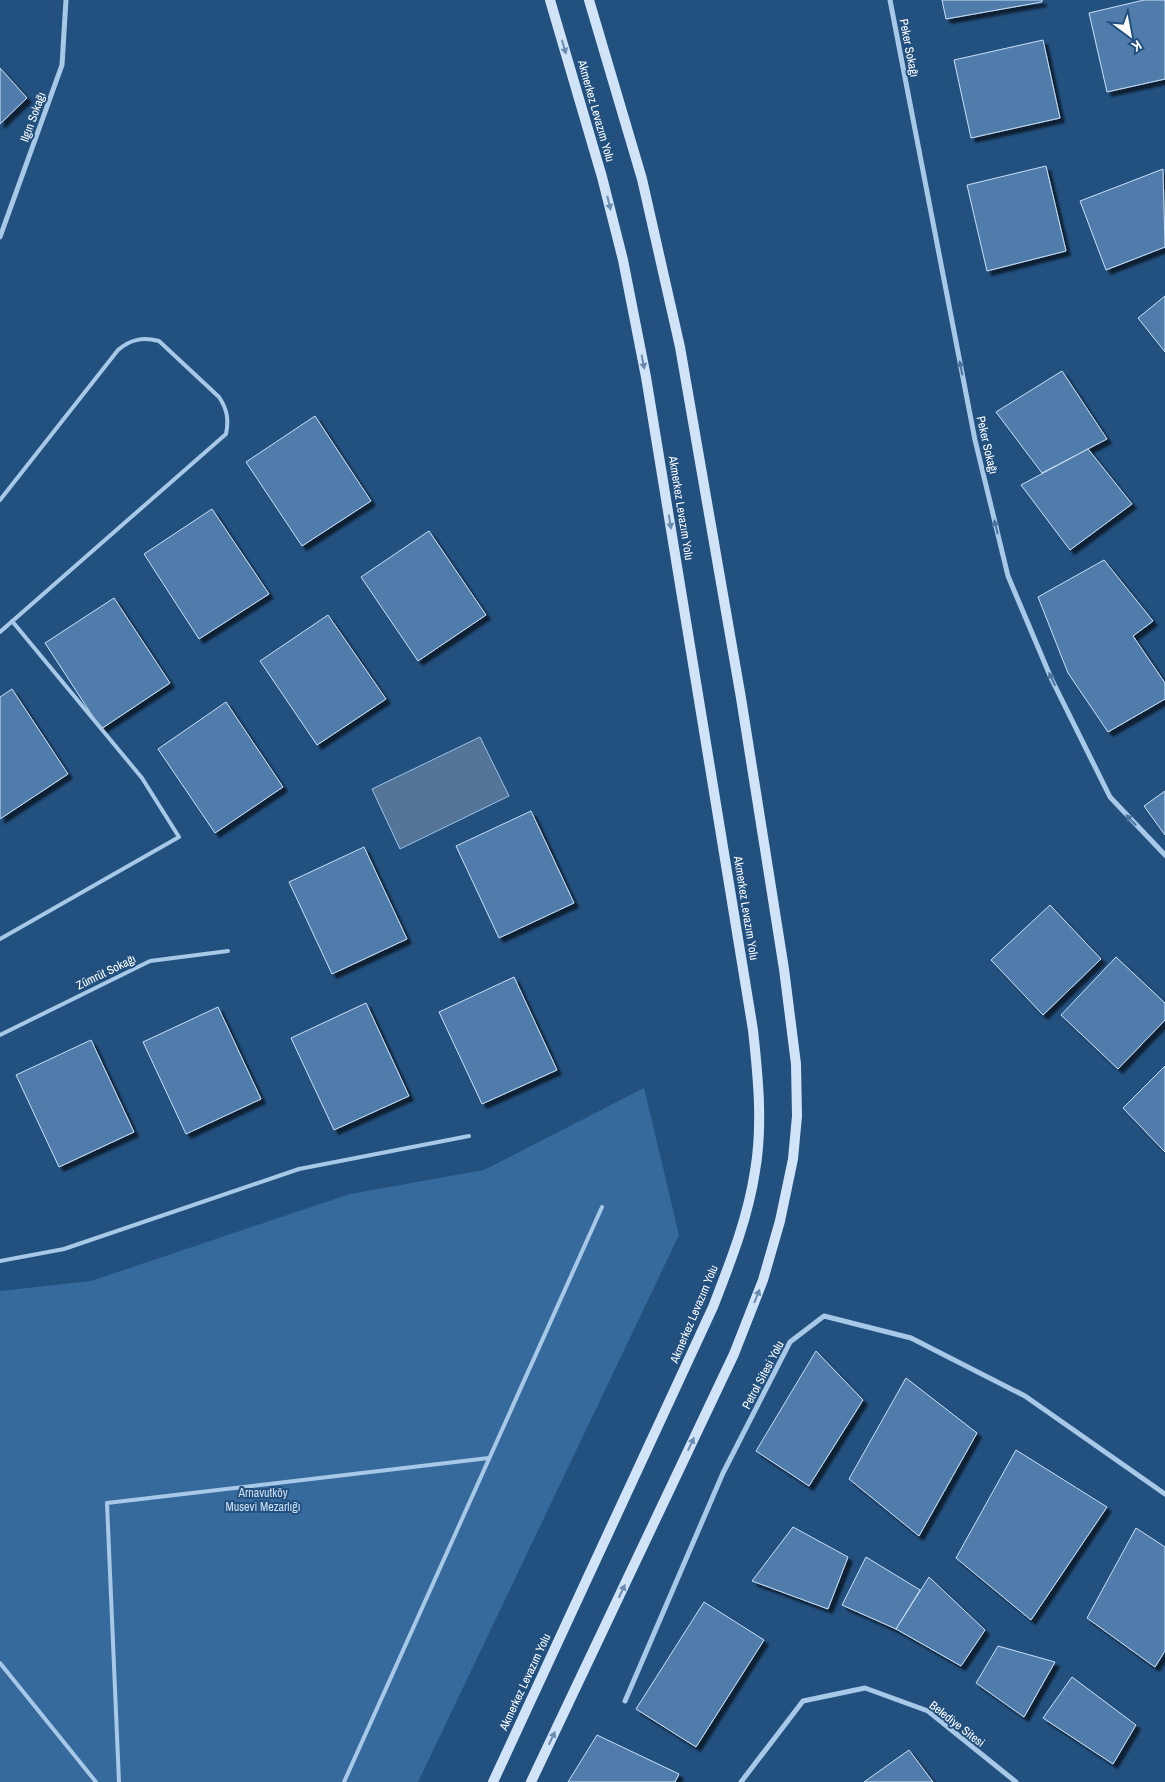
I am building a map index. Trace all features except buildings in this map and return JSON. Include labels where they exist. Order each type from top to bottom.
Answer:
[{"type":"main road","name":"Akmerkez Levazım Yolu","points":[[493,1782],[713,1307],[737,1243],[756,1171],[760,1098],[754,1030],[646,377],[623,260],[602,177],[550,0]]},
{"type":"main road","name":"Akmerkez Levazım Yolu","points":[[532,1782],[734,1354],[763,1280],[780,1221],[793,1158],[797,1116],[796,1064],[784,969],[739,689],[680,347],[642,180],[589,0]]},
{"type":"street","name":"Ilgın Sokağı","points":[[0,237],[62,65],[66,0]]},
{"type":"street","name":"Peker Sokağı","points":[[890,0],[975,440],[1008,576],[1051,678],[1110,797],[1165,855]]},
{"type":"street","name":"Petrol Sitesi Yolu","points":[[625,1701],[723,1473],[790,1342],[824,1316],[911,1338],[1025,1396],[1165,1494]]},
{"type":"street","name":"Belediye Sitesi","points":[[741,1782],[803,1701],[866,1688],[928,1711],[1016,1782]]},
{"type":"lane","points":[[0,500],[118,350],[126,343],[142,339],[160,341],[225,405],[228,419],[226,434],[0,632]]},
{"type":"lane","points":[[0,939],[179,837],[142,778],[12,622]]},
{"type":"lane","name":"Zümrüt Sokağı","points":[[0,1035],[150,961],[228,951]]},
{"type":"lane","points":[[0,1261],[64,1248],[298,1169],[468,1136]]},
{"type":"lane","points":[[344,1782],[602,1207]]},
{"type":"lane","points":[[119,1782],[107,1503],[489,1458]]},
{"type":"lane","points":[[0,1663],[96,1782]]},
{"type":"green space","name":"Arnavutköy Musevi Mezarlığı","points":[[644,1088],[679,1235],[418,1782],[0,1782],[0,1291],[91,1281],[350,1194],[484,1170]]},
{"type":"shaded area","points":[[480,737],[509,796],[400,849],[372,789]]}]
